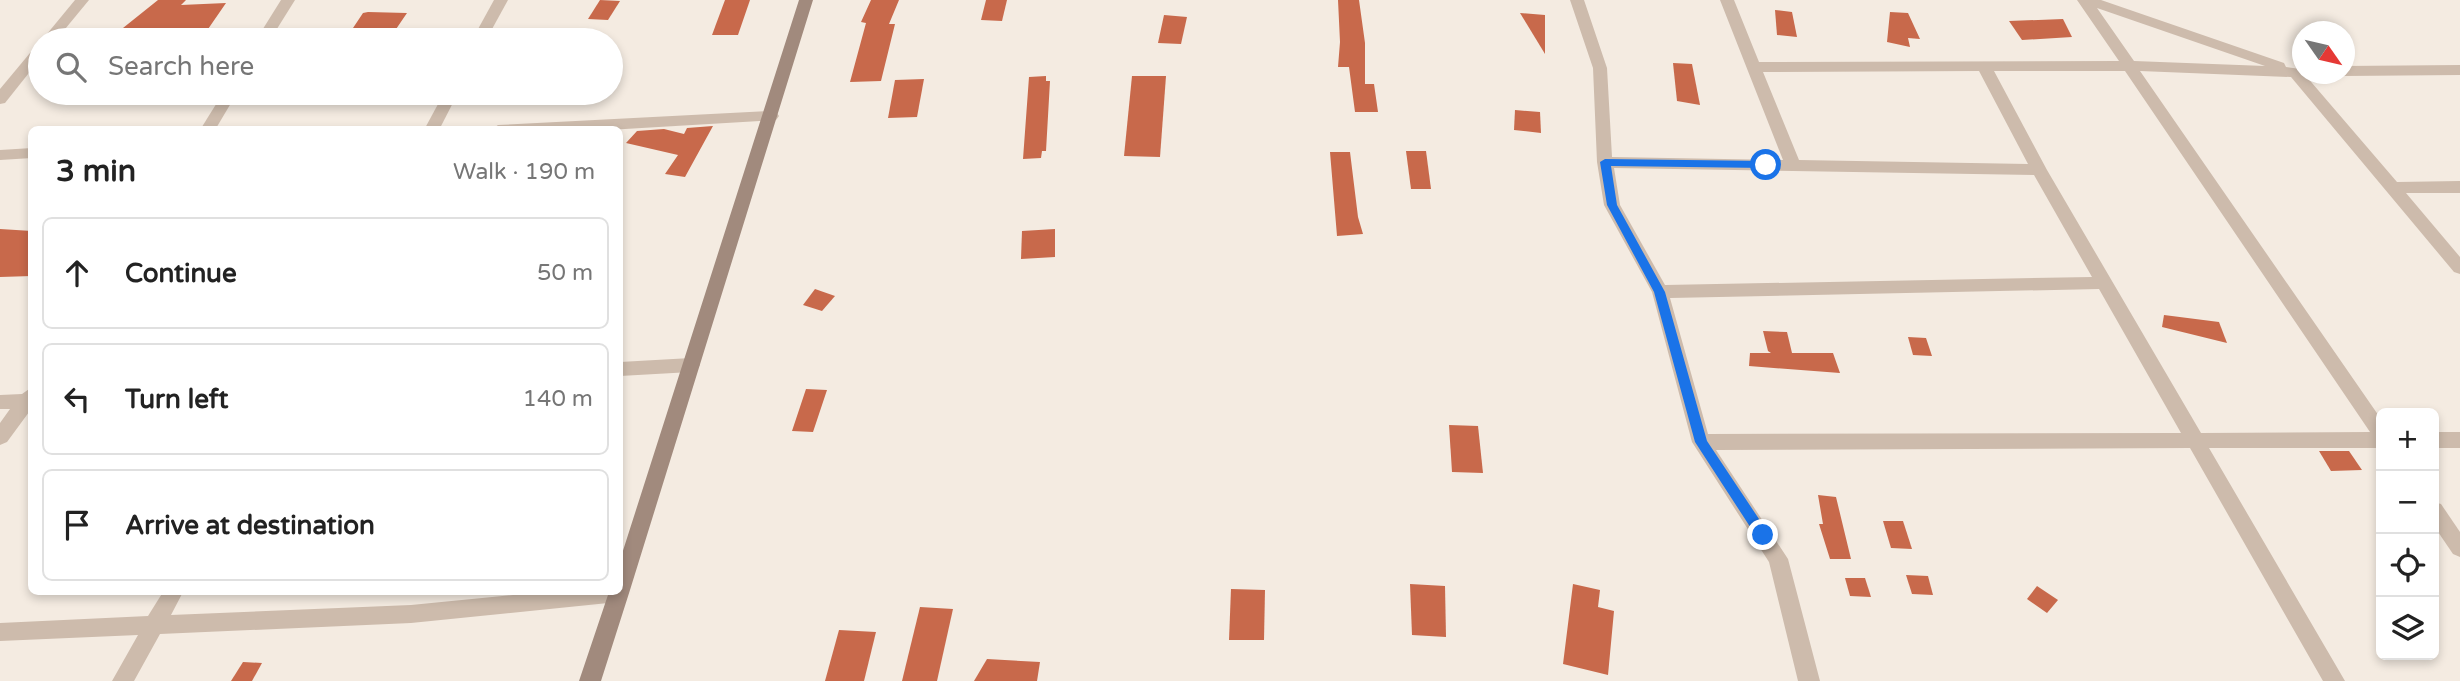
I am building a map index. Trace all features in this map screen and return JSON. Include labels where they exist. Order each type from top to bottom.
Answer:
[{"type":"main road","points":[[623,579],[806,0]]},
{"type":"main road","points":[[590,681],[618,595]]},
{"type":"street","points":[[59,28],[82,0]]},
{"type":"street","points":[[270,28],[288,0]]},
{"type":"street","points":[[486,28],[501,0]]},
{"type":"street","points":[[1577,0],[1600,68],[1605,162],[1612,205],[1660,292],[1701,442],[1778,559],[1809,681]]},
{"type":"street","points":[[1727,0],[1793,165]]},
{"type":"street","points":[[2085,0],[2376,426]]},
{"type":"street","points":[[2085,0],[2292,70]]},
{"type":"street","points":[[0,99],[28,65]]},
{"type":"street","points":[[1984,66],[2039,170],[2334,681]]},
{"type":"street","points":[[1754,67],[2130,66],[2292,72]]},
{"type":"street","points":[[2355,71],[2460,70]]},
{"type":"street","points":[[2309,84],[2460,268]]},
{"type":"street","points":[[209,126],[223,105]]},
{"type":"street","points":[[433,126],[445,105]]},
{"type":"street","points":[[576,126],[771,116]]},
{"type":"street","points":[[0,155],[28,153]]},
{"type":"street","points":[[1605,162],[2039,170]]},
{"type":"street","points":[[2393,188],[2460,187]]},
{"type":"street","points":[[1660,292],[2105,283]]},
{"type":"street","points":[[623,369],[691,365]]},
{"type":"street","points":[[0,402],[28,399]]},
{"type":"street","points":[[0,437],[28,402]]},
{"type":"street","points":[[1701,442],[2376,440]]},
{"type":"street","points":[[2439,440],[2460,440]]},
{"type":"street","points":[[2439,517],[2460,548]]},
{"type":"street","points":[[123,681],[171,595]]},
{"type":"street","points":[[0,632],[411,614],[591,595]]},
{"type":"building","points":[[158,0],[186,0],[181,5],[226,3],[209,28],[123,28]]},
{"type":"building","points":[[600,0],[620,1],[608,20],[588,19]]},
{"type":"building","points":[[725,0],[750,0],[738,35],[712,35]]},
{"type":"building","points":[[871,0],[899,0],[889,24],[895,24],[881,81],[850,82],[866,23],[861,22]]},
{"type":"building","points":[[986,0],[1007,0],[1002,21],[981,20]]},
{"type":"building","points":[[1338,0],[1359,0],[1365,43],[1365,84],[1374,84],[1378,112],[1355,112],[1349,67],[1338,67]]},
{"type":"building","points":[[1775,10],[1792,12],[1797,37],[1777,35]]},
{"type":"building","points":[[1890,12],[1908,13],[1920,39],[1908,38],[1910,47],[1887,42]]},
{"type":"building","points":[[363,13],[407,13],[397,28],[353,28]]},
{"type":"building","points":[[1520,13],[1545,15],[1545,54]]},
{"type":"building","points":[[1164,15],[1187,17],[1181,44],[1158,43]]},
{"type":"building","points":[[2063,19],[2072,37],[2022,40],[2009,21]]},
{"type":"building","points":[[1673,63],[1692,64],[1700,105],[1677,101]]},
{"type":"building","points":[[1046,76],[1046,81],[1050,81],[1046,151],[1042,151],[1041,158],[1023,159],[1029,77]]},
{"type":"building","points":[[1132,76],[1166,76],[1160,157],[1124,156]]},
{"type":"building","points":[[924,79],[917,117],[888,118],[895,80]]},
{"type":"building","points":[[1515,110],[1540,112],[1541,133],[1514,130]]},
{"type":"building","points":[[713,126],[685,177],[665,174],[678,155],[626,143],[637,131],[664,129],[684,134],[687,128]]},
{"type":"building","points":[[1406,151],[1426,151],[1431,189],[1411,189]]},
{"type":"building","points":[[1330,152],[1350,152],[1358,217],[1363,234],[1337,236]]},
{"type":"building","points":[[0,229],[28,231],[28,276],[0,277]]},
{"type":"building","points":[[1055,229],[1055,257],[1021,259],[1022,231]]},
{"type":"building","points":[[815,289],[835,296],[822,311],[803,305]]},
{"type":"building","points":[[2164,315],[2219,322],[2227,343],[2162,327]]},
{"type":"building","points":[[1763,331],[1787,332],[1792,353],[1833,353],[1840,373],[1749,366],[1750,353],[1771,353],[1768,351]]},
{"type":"building","points":[[1908,337],[1926,338],[1932,356],[1913,355]]},
{"type":"building","points":[[806,389],[827,390],[813,432],[792,431]]},
{"type":"building","points":[[1449,425],[1478,426],[1483,473],[1452,472]]},
{"type":"building","points":[[2319,451],[2349,451],[2362,470],[2331,471]]},
{"type":"building","points":[[1818,495],[1836,497],[1851,559],[1830,559],[1819,524],[1823,524]]},
{"type":"building","points":[[1883,521],[1903,521],[1912,549],[1891,548]]},
{"type":"building","points":[[1906,575],[1928,576],[1933,595],[1912,594]]},
{"type":"building","points":[[1845,578],[1865,578],[1871,597],[1850,596]]},
{"type":"building","points":[[1410,584],[1445,586],[1446,637],[1412,635]]},
{"type":"building","points":[[1573,584],[1600,590],[1598,607],[1614,611],[1608,675],[1563,664]]},
{"type":"building","points":[[2037,586],[2058,600],[2047,613],[2027,599]]},
{"type":"building","points":[[1231,589],[1265,590],[1264,640],[1229,640]]},
{"type":"building","points":[[920,607],[953,609],[937,681],[902,681]]},
{"type":"building","points":[[839,630],[876,632],[864,681],[825,681]]},
{"type":"building","points":[[987,659],[1040,662],[1037,681],[974,681]]},
{"type":"building","points":[[243,662],[262,663],[252,681],[231,681]]},
{"type":"route","points":[[1763,535],[1701,442],[1660,292],[1612,205],[1605,162],[1766,165]]}]
